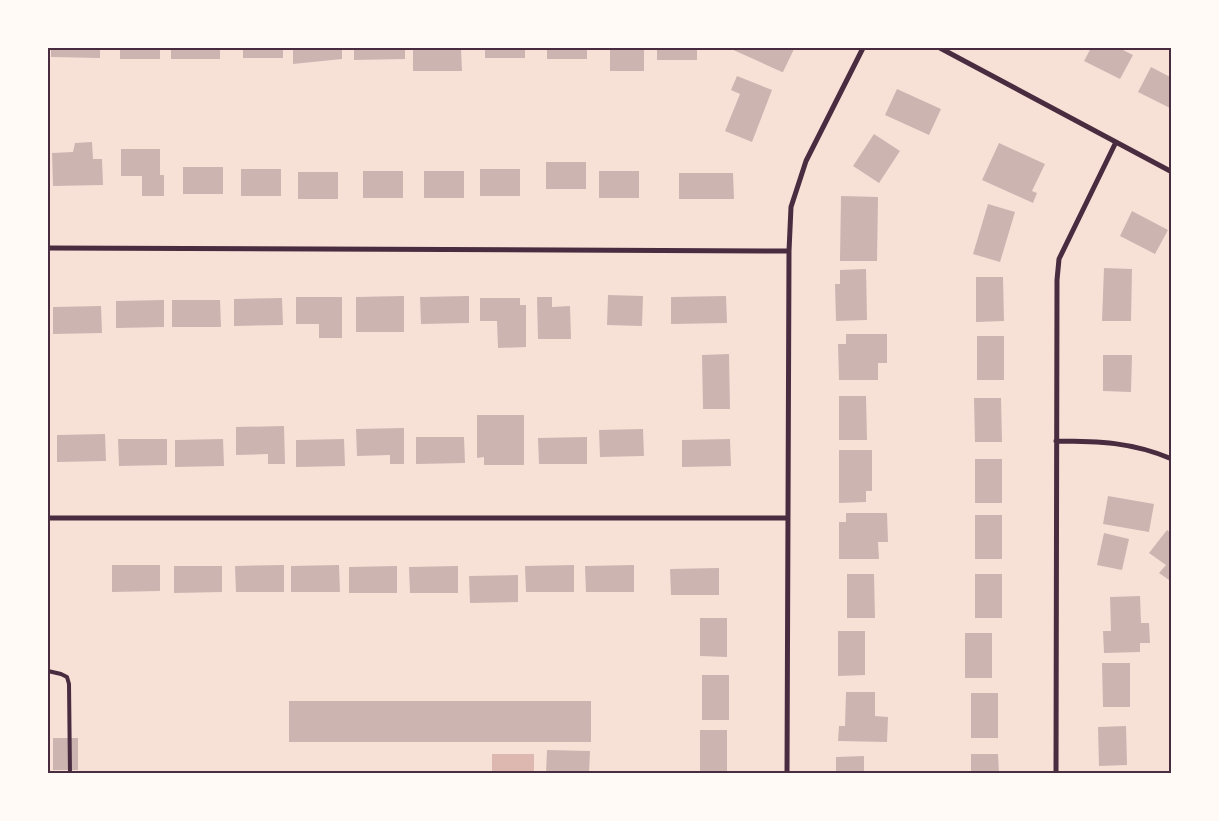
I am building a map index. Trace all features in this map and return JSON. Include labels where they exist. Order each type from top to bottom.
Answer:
[{"type":"street","points":[[787,774],[789,251],[791,207],[806,161],[863,48]]},
{"type":"street","points":[[940,48],[1172,172]]},
{"type":"street","points":[[1056,774],[1057,280],[1059,259],[1116,142]]},
{"type":"street","points":[[48,248],[789,251]]},
{"type":"street","points":[[1056,441],[1096,441],[1131,446],[1172,459]]},
{"type":"street","points":[[48,518],[788,518]]},
{"type":"lane","points":[[48,671],[67,677],[69,684],[70,774]]},
{"type":"shaded area","points":[[492,754],[534,754],[534,773],[492,773]]},
{"type":"building","points":[[51,48],[100,48],[100,58],[51,57]]},
{"type":"building","points":[[120,48],[160,48],[160,59],[120,59]]},
{"type":"building","points":[[171,48],[220,48],[220,59],[171,59]]},
{"type":"building","points":[[243,48],[283,48],[283,58],[243,58]]},
{"type":"building","points":[[293,48],[342,48],[342,59],[293,64]]},
{"type":"building","points":[[354,48],[405,48],[405,59],[354,60]]},
{"type":"building","points":[[413,48],[461,48],[462,71],[413,71]]},
{"type":"building","points":[[485,48],[525,48],[525,58],[485,58]]},
{"type":"building","points":[[547,48],[587,48],[587,59],[547,59]]},
{"type":"building","points":[[610,48],[644,48],[644,71],[610,71]]},
{"type":"building","points":[[657,48],[697,48],[697,60],[657,60]]},
{"type":"building","points":[[729,48],[792,48],[794,49],[782,72]]},
{"type":"building","points":[[1091,48],[1119,48],[1133,55],[1120,79],[1084,61]]},
{"type":"building","points":[[1151,67],[1172,78],[1172,109],[1138,92]]},
{"type":"building","points":[[737,76],[772,90],[752,142],[725,131],[740,94],[731,90]]},
{"type":"building","points":[[897,89],[941,109],[929,135],[885,115]]},
{"type":"building","points":[[874,134],[900,151],[879,183],[853,166]]},
{"type":"building","points":[[92,142],[93,159],[102,159],[103,185],[53,186],[52,153],[73,152],[75,143]]},
{"type":"building","points":[[999,143],[1045,164],[1032,191],[1037,193],[1033,203],[982,180]]},
{"type":"building","points":[[121,149],[160,149],[160,175],[164,175],[164,196],[142,196],[142,176],[121,176]]},
{"type":"building","points":[[546,162],[586,162],[586,189],[546,189]]},
{"type":"building","points":[[183,167],[223,167],[223,194],[183,194]]},
{"type":"building","points":[[241,169],[281,169],[281,196],[241,196]]},
{"type":"building","points":[[480,169],[520,169],[520,196],[480,196]]},
{"type":"building","points":[[363,171],[403,171],[403,198],[363,198]]},
{"type":"building","points":[[424,171],[464,171],[464,198],[424,198]]},
{"type":"building","points":[[599,171],[639,171],[639,198],[599,198]]},
{"type":"building","points":[[298,172],[338,172],[338,199],[298,199]]},
{"type":"building","points":[[679,173],[733,173],[734,199],[679,199]]},
{"type":"building","points":[[841,196],[878,197],[877,261],[840,261]]},
{"type":"building","points":[[988,204],[1015,212],[1000,262],[973,254]]},
{"type":"building","points":[[1132,211],[1168,230],[1155,254],[1120,236]]},
{"type":"building","points":[[1104,268],[1132,269],[1131,321],[1102,321]]},
{"type":"building","points":[[866,269],[867,320],[836,321],[835,284],[840,284],[840,270]]},
{"type":"building","points":[[976,277],[1003,277],[1004,321],[976,322]]},
{"type":"building","points":[[608,295],[643,296],[642,326],[607,325]]},
{"type":"building","points":[[404,296],[404,332],[356,332],[356,297]]},
{"type":"building","points":[[469,296],[469,323],[421,324],[420,297]]},
{"type":"building","points":[[726,296],[727,323],[671,324],[671,297]]},
{"type":"building","points":[[296,297],[342,297],[342,338],[319,338],[319,324],[296,324]]},
{"type":"building","points":[[537,297],[552,297],[552,307],[570,306],[571,339],[538,339]]},
{"type":"building","points":[[282,298],[283,325],[234,326],[234,299]]},
{"type":"building","points":[[480,298],[520,298],[520,305],[526,305],[526,347],[498,348],[497,321],[480,321]]},
{"type":"building","points":[[164,300],[164,327],[116,328],[116,301]]},
{"type":"building","points":[[172,300],[220,300],[221,327],[172,327]]},
{"type":"building","points":[[101,306],[102,333],[53,334],[53,307]]},
{"type":"building","points":[[846,334],[887,334],[887,363],[878,363],[878,380],[839,380],[838,344],[846,344]]},
{"type":"building","points":[[977,336],[1004,336],[1004,380],[977,380]]},
{"type":"building","points":[[729,354],[730,409],[703,409],[702,355]]},
{"type":"building","points":[[1103,355],[1132,355],[1131,392],[1103,391]]},
{"type":"building","points":[[839,396],[866,396],[867,440],[839,440]]},
{"type":"building","points":[[974,398],[1001,398],[1002,442],[975,442]]},
{"type":"building","points":[[477,415],[524,415],[524,465],[484,465],[484,457],[477,458]]},
{"type":"building","points":[[284,426],[285,464],[268,464],[268,454],[236,455],[236,427]]},
{"type":"building","points":[[404,428],[404,464],[390,464],[390,455],[357,456],[356,429]]},
{"type":"building","points":[[643,429],[644,456],[600,457],[599,430]]},
{"type":"building","points":[[105,434],[106,461],[57,462],[57,435]]},
{"type":"building","points":[[416,437],[464,437],[465,463],[416,464]]},
{"type":"building","points":[[587,437],[587,464],[539,464],[538,438]]},
{"type":"building","points":[[118,439],[167,439],[167,465],[119,466]]},
{"type":"building","points":[[223,439],[224,466],[175,467],[175,440]]},
{"type":"building","points":[[344,439],[345,466],[296,467],[296,440]]},
{"type":"building","points":[[730,439],[731,466],[682,467],[682,440]]},
{"type":"building","points":[[839,450],[872,450],[872,491],[866,491],[866,502],[839,503]]},
{"type":"building","points":[[975,459],[1002,459],[1002,503],[975,503]]},
{"type":"building","points":[[1108,496],[1154,504],[1149,532],[1103,524]]},
{"type":"building","points":[[846,513],[887,513],[888,542],[878,542],[879,559],[839,559],[839,522],[846,522]]},
{"type":"building","points":[[975,515],[1002,515],[1002,559],[975,559]]},
{"type":"building","points":[[1167,530],[1172,534],[1172,582],[1159,573],[1166,565],[1149,553]]},
{"type":"building","points":[[1104,533],[1129,539],[1122,570],[1097,565]]},
{"type":"building","points":[[112,565],[160,565],[160,591],[112,592]]},
{"type":"building","points":[[284,565],[284,592],[236,592],[235,566]]},
{"type":"building","points":[[339,565],[340,592],[291,592],[291,566]]},
{"type":"building","points":[[574,565],[574,592],[526,592],[525,566]]},
{"type":"building","points":[[634,565],[634,592],[586,592],[585,566]]},
{"type":"building","points":[[174,566],[222,566],[222,592],[174,593]]},
{"type":"building","points":[[397,566],[397,593],[349,593],[349,567]]},
{"type":"building","points":[[458,566],[458,593],[410,593],[409,567]]},
{"type":"building","points":[[719,568],[719,595],[671,595],[670,569]]},
{"type":"building","points":[[847,574],[874,574],[875,618],[847,618]]},
{"type":"building","points":[[975,574],[1002,574],[1002,618],[975,618]]},
{"type":"building","points":[[518,575],[518,602],[470,603],[469,576]]},
{"type":"building","points":[[1140,596],[1141,623],[1149,623],[1150,643],[1140,643],[1140,652],[1104,653],[1103,631],[1111,631],[1110,597]]},
{"type":"building","points":[[700,618],[727,618],[727,657],[700,656]]},
{"type":"building","points":[[838,631],[865,631],[865,675],[838,676]]},
{"type":"building","points":[[965,633],[992,633],[992,678],[965,678]]},
{"type":"building","points":[[1102,663],[1130,663],[1130,707],[1103,707]]},
{"type":"building","points":[[702,675],[729,675],[729,720],[702,720]]},
{"type":"building","points":[[846,692],[875,692],[875,716],[888,717],[887,742],[838,741],[839,726],[845,726]]},
{"type":"building","points":[[971,693],[998,693],[998,738],[971,738]]},
{"type":"building","points":[[289,701],[591,701],[591,742],[289,742]]},
{"type":"building","points":[[1126,726],[1127,765],[1099,766],[1098,727]]},
{"type":"building","points":[[700,730],[727,730],[727,774],[700,774]]},
{"type":"building","points":[[53,738],[78,738],[78,770],[53,770]]},
{"type":"building","points":[[547,750],[590,751],[589,774],[546,774]]},
{"type":"building","points":[[971,754],[998,754],[999,774],[971,774]]},
{"type":"building","points":[[864,756],[864,774],[836,774],[836,757]]}]
